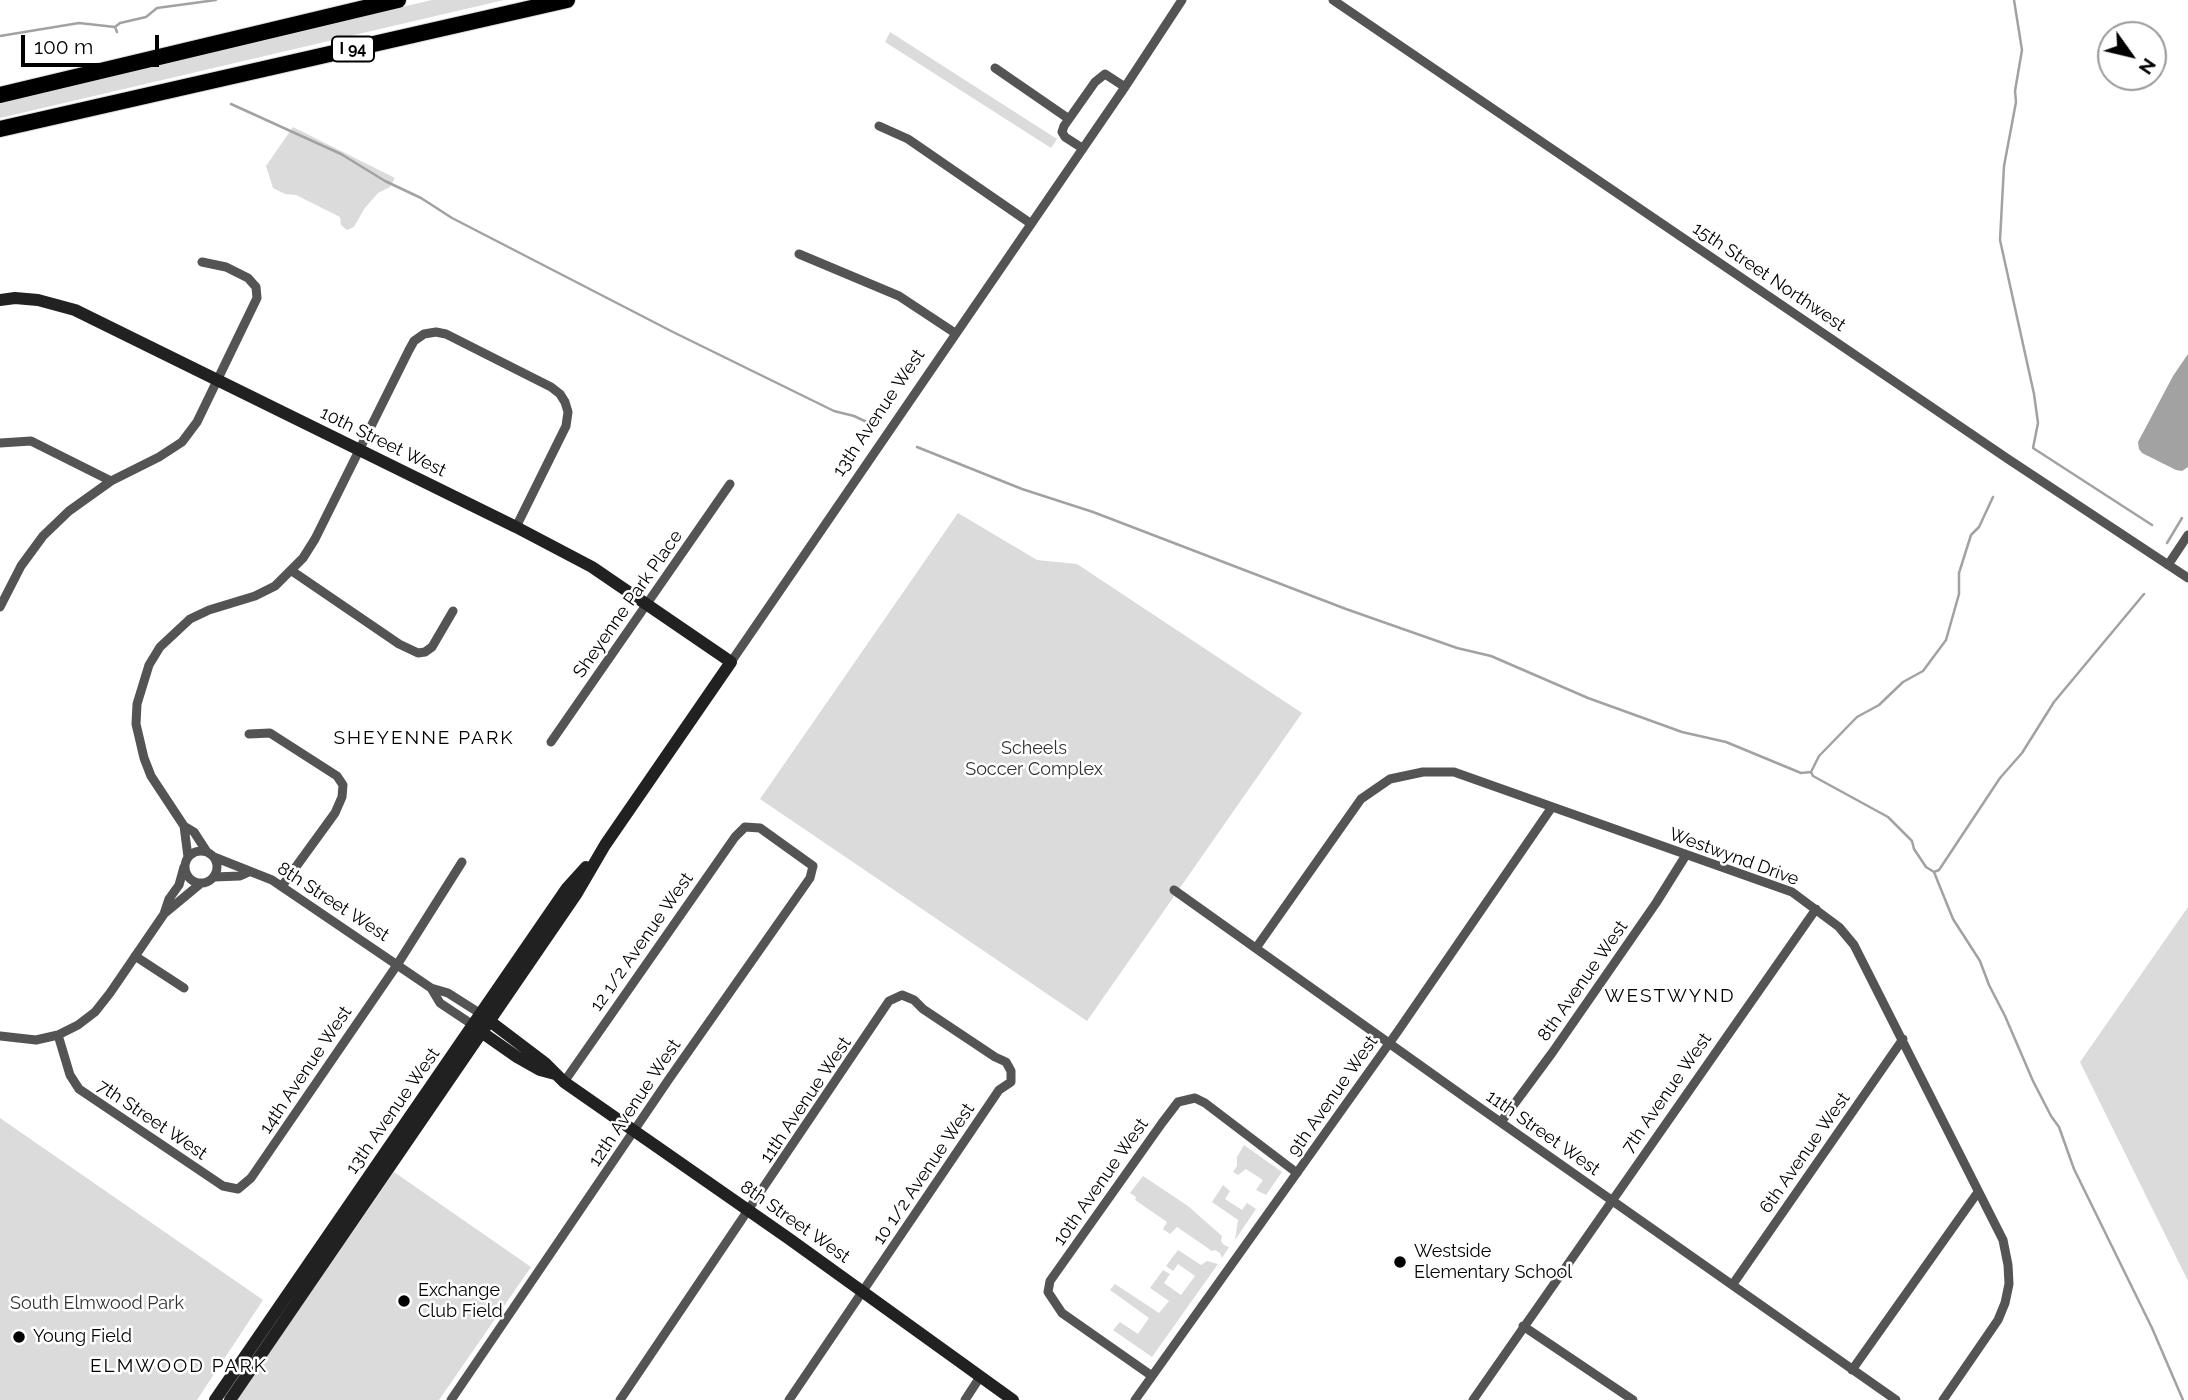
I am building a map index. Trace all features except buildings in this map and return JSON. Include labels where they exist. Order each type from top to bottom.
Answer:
[{"type":"highway","name":"I 94","points":[[0,95],[398,0]]},
{"type":"highway","name":"I 94","points":[[0,129],[567,0]]},
{"type":"street","name":"13th Avenue West","points":[[215,1400],[481,1023],[577,893],[604,845],[1182,0]]},
{"type":"street","name":"15th Street Northwest","points":[[1333,0],[2188,578]]},
{"type":"street","points":[[995,68],[1069,119]]},
{"type":"street","points":[[1082,148],[1062,132],[1064,126],[1100,76],[1109,76],[1125,87]]},
{"type":"street","points":[[880,125],[908,139],[1030,223]]},
{"type":"street","points":[[800,254],[899,296],[955,333]]},
{"type":"street","points":[[0,607],[21,566],[43,536],[69,511],[111,481],[159,457],[181,442],[197,422],[257,298],[256,287],[248,278],[226,267],[202,262]]},
{"type":"street","name":"10th Street West","points":[[0,300],[38,300],[75,310],[516,527],[584,562],[731,662]]},
{"type":"street","points":[[0,1036],[36,1040],[58,1035],[78,1025],[95,1012],[164,914],[200,884],[214,877],[218,867],[194,832],[184,826],[151,776],[139,742],[137,704],[149,665],[160,647],[190,620],[209,610],[255,596],[275,586],[292,571],[315,539],[414,341],[424,334],[446,334],[551,387],[565,402],[568,412],[566,426],[516,527]]},
{"type":"street","points":[[0,443],[31,441],[111,481]]},
{"type":"street","name":"Sheyenne Park Place","points":[[551,742],[730,484]]},
{"type":"street","points":[[2168,565],[2188,536]]},
{"type":"street","points":[[292,571],[399,644],[418,653],[432,647],[453,611]]},
{"type":"street","points":[[248,734],[270,733],[327,768],[343,785],[342,797],[335,813],[282,886]]},
{"type":"street","name":"Westwynd Drive","points":[[1256,948],[1361,799],[1390,779],[1423,772],[1454,772],[1793,892],[1839,927],[1854,945],[2003,1240],[2009,1284],[1998,1320],[1943,1400]]},
{"type":"street","name":"9th Avenue West","points":[[1135,1400],[1389,1044],[1552,807]]},
{"type":"street","points":[[164,914],[169,898],[179,885],[188,857],[184,826]]},
{"type":"street","name":"12 1/2 Avenue West","points":[[560,1078],[735,837],[745,827],[750,827]]},
{"type":"street","name":"12th Avenue West","points":[[452,1400],[810,878],[813,866],[760,828],[750,827]]},
{"type":"street","points":[[188,857],[197,851],[211,855]]},
{"type":"street","name":"8th Street West","points":[[211,855],[282,886],[431,988],[448,993],[540,1070],[560,1078],[1013,1400]]},
{"type":"street","name":"8th Avenue West","points":[[1501,1122],[1560,1041],[1686,855]]},
{"type":"street","name":"14th Avenue West","points":[[238,1189],[251,1178],[397,965],[462,862]]},
{"type":"street","points":[[184,867],[187,877],[200,884]]},
{"type":"street","name":"8th Street West","points":[[214,877],[240,876],[249,872]]},
{"type":"street","name":"11th Street West","points":[[1174,890],[1896,1400]]},
{"type":"street","name":"7th Avenue West","points":[[1473,1400],[1816,909]]},
{"type":"street","points":[[135,956],[184,988]]},
{"type":"street","name":"10 1/2 Avenue West","points":[[789,1400],[999,1090],[1011,1082],[1011,1071],[1006,1062],[923,1009],[914,1000],[902,995]]},
{"type":"street","name":"11th Avenue West","points":[[620,1400],[890,1001],[902,995]]},
{"type":"street","name":"13th Avenue West","points":[[230,1400],[481,1023]]},
{"type":"street","name":"7th Street West","points":[[58,1035],[70,1075],[79,1089],[223,1186],[238,1189]]},
{"type":"street","name":"6th Avenue West","points":[[1733,1284],[1903,1039]]},
{"type":"street","name":"10th Avenue West","points":[[1152,1376],[1062,1313],[1048,1292],[1050,1281],[1162,1123],[1178,1102],[1195,1098],[1297,1173]]},
{"type":"street","points":[[1852,1370],[1978,1192]]},
{"type":"street","points":[[1523,1326],[1633,1400]]},
{"type":"street","points":[[965,1400],[981,1377]]},
{"type":"green space","points":[[432,0],[504,0],[0,118],[0,100]]},
{"type":"green space","points":[[890,32],[1057,139],[1051,148],[885,42]]},
{"type":"green space","points":[[293,127],[395,178],[390,187],[378,193],[364,209],[354,227],[347,230],[341,225],[340,217],[296,195],[285,194],[273,188],[266,166]]},
{"type":"green space","name":"Scheels Soccer Complex","points":[[958,513],[1037,560],[1077,564],[1302,713],[1087,1021],[760,799]]},
{"type":"green space","points":[[2188,907],[2188,1281],[2080,1062]]},
{"type":"green space","name":"South Elmwood Park","points":[[0,1118],[263,1300],[197,1400],[0,1400]]},
{"type":"green space","points":[[1244,1145],[1282,1172],[1266,1195],[1256,1190],[1263,1180],[1246,1169],[1238,1175],[1233,1172]]},
{"type":"green space","points":[[394,1172],[531,1267],[439,1400],[237,1400]]},
{"type":"green space","points":[[1143,1176],[1188,1206],[1222,1236],[1221,1241],[1229,1247],[1222,1258],[1220,1253],[1212,1251],[1177,1227],[1170,1234],[1163,1229],[1167,1222],[1135,1200],[1136,1197],[1130,1193]]},
{"type":"green space","points":[[1223,1185],[1230,1191],[1225,1199],[1242,1210],[1247,1203],[1256,1209],[1235,1240],[1238,1220],[1212,1202]]},
{"type":"green space","points":[[1178,1250],[1201,1265],[1207,1261],[1218,1264],[1152,1357],[1113,1330],[1120,1322],[1138,1334],[1149,1318],[1110,1290],[1115,1284],[1159,1313],[1169,1301],[1150,1288],[1163,1270],[1170,1274],[1164,1283],[1181,1295],[1195,1276],[1178,1264],[1173,1271],[1166,1266]]},
{"type":"shaded area","points":[[2188,354],[2188,467],[2182,471],[2142,453],[2138,442],[2173,376]]},
{"type":"waterway","points":[[117,32],[115,27],[120,23],[146,17],[157,8],[216,0]]},
{"type":"waterway","points":[[2014,0],[2022,50],[2004,166],[2000,240],[2034,394],[2038,423],[2033,448],[2152,525]]},
{"type":"waterway","points":[[0,36],[79,23],[115,27]]},
{"type":"waterway","points":[[231,104],[341,154],[452,218],[673,332],[834,411],[871,424]]},
{"type":"waterway","points":[[917,447],[1022,489],[1093,512],[1346,609],[1457,648],[1491,656],[1588,698],[1682,732],[1726,742],[1801,773],[1811,772],[1813,776],[1888,817],[1912,841],[1926,867],[1934,872],[1953,919],[1980,961],[2033,1081],[2059,1127],[2074,1169],[2152,1328],[2183,1400]]},
{"type":"waterway","points":[[1811,772],[1819,756],[1857,717],[1879,705],[1903,682],[1923,671],[1946,640],[1959,594],[1959,573],[1971,535],[1979,527],[1993,497]]},
{"type":"waterway","points":[[2167,543],[2182,518]]},
{"type":"waterway","points":[[1934,872],[1939,870],[2000,778],[2022,753],[2054,702],[2144,594]]},
{"type":"place","name":"Westside Elementary School","points":[[1400,1262]]},
{"type":"place","name":"Exchange Club Field","points":[[404,1301]]},
{"type":"place","name":"Young Field","points":[[19,1337]]},
{"type":"district","name":"SHEYENNE PARK","points":[[424,738]]},
{"type":"district","name":"WESTWYND","points":[[1670,996]]},
{"type":"district","name":"ELMWOOD PARK","points":[[179,1366]]}]
